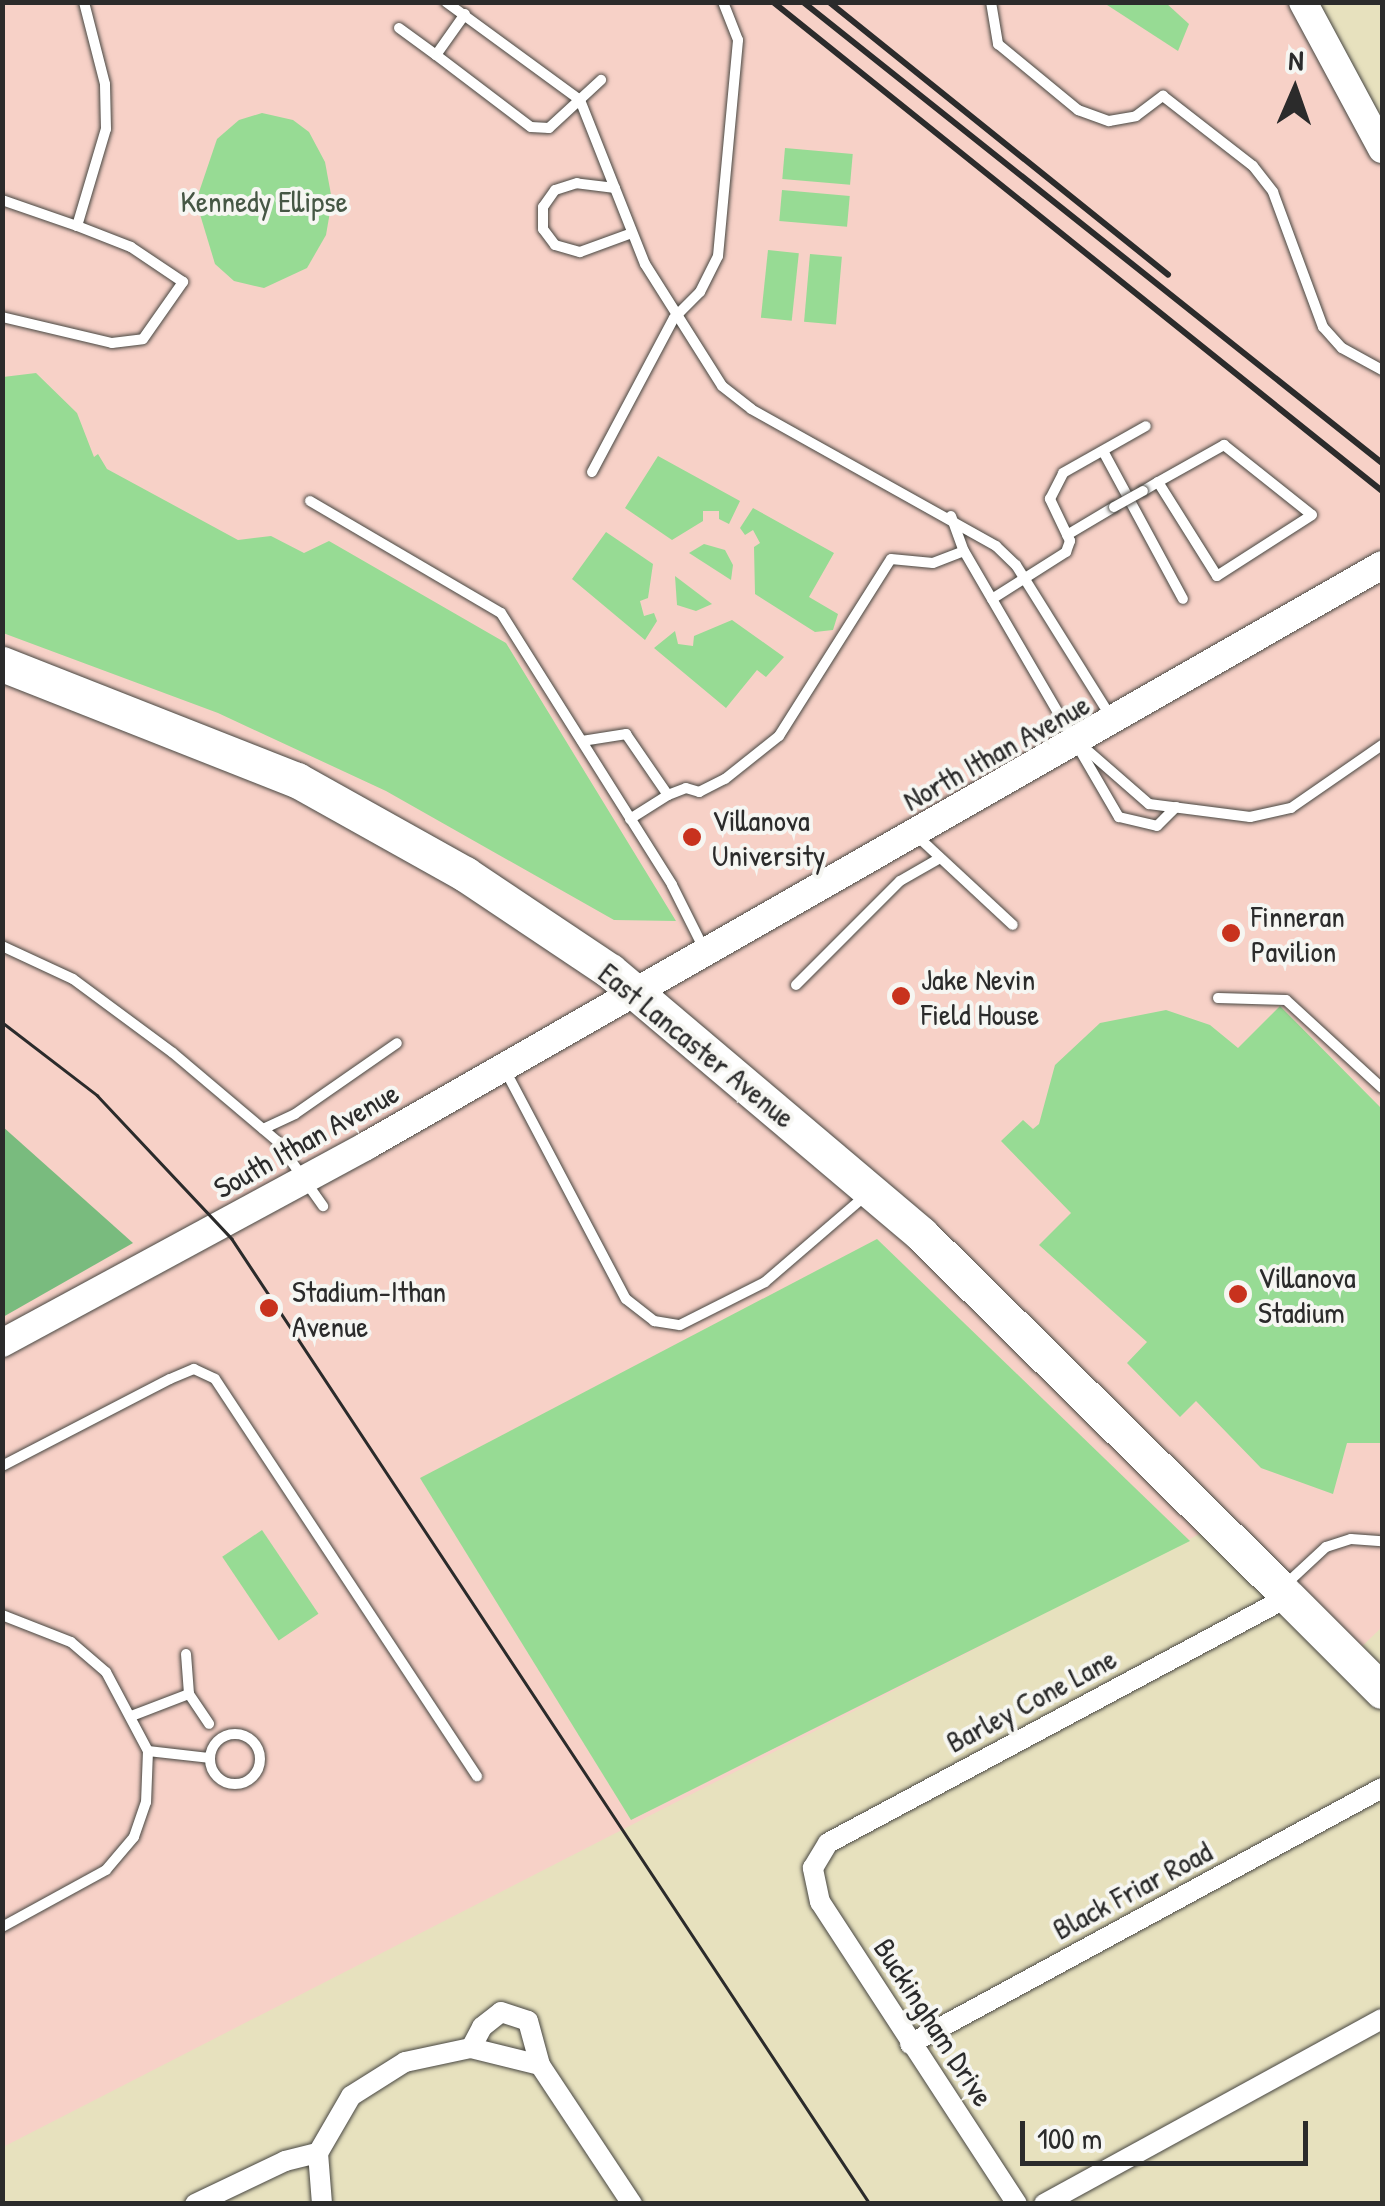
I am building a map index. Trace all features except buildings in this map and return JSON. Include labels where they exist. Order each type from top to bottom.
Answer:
[{"type":"highway","name":"East Lancaster Avenue","points":[[2,664],[296,780],[465,874],[638,992],[871,1191],[1382,1691]]},
{"type":"street","points":[[1303,2],[1382,148]]},
{"type":"street","name":"North Ithan Avenue","points":[[638,992],[1078,743],[1382,564]]},
{"type":"street","name":"South Ithan Avenue","points":[[2,1343],[638,992]]},
{"type":"street","name":"Barley Cone Lane","points":[[812,1868],[828,1843],[1284,1592]]},
{"type":"street","name":"Black Friar Road","points":[[910,2044],[1382,1788]]},
{"type":"street","name":"Buckingham Drive","points":[[812,1868],[820,1902],[1018,2204]]},
{"type":"street","points":[[471,2048],[482,2027],[501,2012],[528,2022],[540,2065],[632,2204]]},
{"type":"street","points":[[1044,2204],[1382,2019]]},
{"type":"street","points":[[322,2204],[318,2153],[351,2096],[405,2062],[471,2048],[540,2065]]},
{"type":"street","points":[[195,2204],[285,2161],[318,2153]]},
{"type":"lane","points":[[77,226],[106,129],[105,84],[84,2]]},
{"type":"lane","points":[[446,2],[580,100],[632,233],[674,318],[722,386],[751,409],[950,515],[996,546],[1025,579],[1114,722]]},
{"type":"lane","points":[[592,472],[674,318],[700,292],[718,256],[738,40],[723,2]]},
{"type":"lane","points":[[991,2],[998,44],[1078,110],[1109,121],[1136,116],[1163,96],[1253,166],[1273,192],[1324,327],[1342,348],[1382,370]]},
{"type":"lane","points":[[436,54],[465,14]]},
{"type":"lane","points":[[399,28],[530,127],[549,128],[601,80]]},
{"type":"lane","points":[[614,188],[577,183],[555,190],[543,207],[543,229],[555,245],[580,252],[632,233]]},
{"type":"lane","points":[[2,200],[131,247],[183,282],[143,339],[112,343],[2,317]]},
{"type":"lane","points":[[992,599],[1066,552],[1067,536],[1050,489],[1063,473],[1146,426]]},
{"type":"lane","points":[[1067,536],[1114,507],[1143,491],[1158,482],[1224,445],[1312,515],[1217,576],[1158,482]]},
{"type":"lane","points":[[1102,451],[1183,599]]},
{"type":"lane","points":[[310,501],[501,613],[630,819],[706,954]]},
{"type":"lane","points":[[950,515],[964,551],[1078,743],[1093,778],[1116,804],[1119,818],[1148,828],[1176,807]]},
{"type":"lane","points":[[630,819],[668,795],[686,788],[699,792],[724,779],[779,736],[890,559],[933,563],[964,551]]},
{"type":"lane","points":[[582,741],[626,734],[668,795]]},
{"type":"lane","points":[[1078,743],[1149,804],[1272,815],[1382,746]]},
{"type":"lane","points":[[1116,804],[1135,793]]},
{"type":"lane","points":[[916,834],[1013,926]]},
{"type":"lane","points":[[796,986],[900,882],[940,858]]},
{"type":"lane","points":[[2,946],[73,979],[263,1129],[306,1178],[322,1206]]},
{"type":"lane","points":[[1218,998],[1286,1000],[1382,1088]]},
{"type":"lane","points":[[263,1129],[295,1114],[397,1043]]},
{"type":"lane","points":[[504,1068],[626,1299],[654,1321],[680,1325],[765,1282],[871,1191]]},
{"type":"lane","points":[[2,1466],[170,1378],[194,1370],[215,1379],[477,1777]]},
{"type":"lane","points":[[1284,1592],[1326,1547],[1351,1539],[1382,1541]]},
{"type":"lane","points":[[2,1615],[71,1642],[106,1672],[134,1715],[148,1752],[146,1802],[134,1837],[106,1870],[2,1927]]},
{"type":"lane","points":[[186,1654],[189,1694],[209,1724]]},
{"type":"lane","points":[[134,1715],[189,1694]]},
{"type":"lane","points":[[236,1734],[257,1746],[260,1762],[245,1783],[228,1784],[214,1774],[209,1758],[215,1743],[236,1734]]},
{"type":"lane","points":[[148,1752],[209,1758]]},
{"type":"shaded area","name":"Villanova University","points":[[3,3],[1303,3],[1382,149],[1382,1627],[1350,1658],[1217,1525],[3,2147]]},
{"type":"green space","points":[[1104,3],[1166,3],[1189,24],[1178,51]]},
{"type":"green space","name":"Kennedy Ellipse","points":[[262,113],[293,120],[309,132],[325,162],[332,200],[326,235],[307,268],[264,288],[234,281],[215,264],[196,201],[217,139],[239,120]]},
{"type":"green space","points":[[785,148],[853,154],[850,185],[782,179]]},
{"type":"green space","points":[[782,190],[850,196],[847,227],[779,221]]},
{"type":"green space","points":[[768,250],[799,253],[792,321],[761,318]]},
{"type":"green space","points":[[810,254],[842,257],[836,325],[804,322]]},
{"type":"green space","points":[[36,373],[77,413],[94,457],[98,454],[107,469],[238,540],[271,536],[304,553],[329,541],[506,643],[676,921],[614,920],[386,791],[218,713],[3,633],[3,377]]},
{"type":"green space","points":[[658,456],[740,501],[729,524],[719,519],[719,511],[703,511],[703,521],[672,540],[625,508]]},
{"type":"green space","points":[[753,508],[834,553],[809,597],[838,614],[833,630],[815,632],[755,594],[754,547],[760,543],[753,530],[745,535],[740,528]]},
{"type":"green space","points":[[606,532],[653,564],[648,598],[640,601],[644,616],[654,613],[657,621],[645,640],[572,579]]},
{"type":"green space","points":[[704,544],[725,550],[733,565],[731,580],[689,553]]},
{"type":"green space","points":[[675,576],[712,604],[696,611],[677,605]]},
{"type":"green space","points":[[732,620],[784,657],[766,677],[757,670],[726,708],[654,648],[675,631],[678,644],[693,646],[694,636]]},
{"type":"green space","name":"Villanova Stadium","points":[[1280,1006],[1382,1109],[1382,1443],[1347,1443],[1333,1494],[1261,1468],[1196,1401],[1180,1417],[1127,1363],[1147,1342],[1039,1245],[1071,1213],[1001,1141],[1023,1120],[1033,1129],[1039,1124],[1055,1065],[1100,1023],[1166,1010],[1210,1025],[1238,1048]]},
{"type":"green space","points":[[2,1126],[133,1243],[3,1317],[2,1317]]},
{"type":"green space","points":[[877,1239],[1190,1541],[631,1820],[420,1478]]},
{"type":"green space","points":[[262,1530],[318,1614],[279,1641],[222,1557]]},
{"type":"tram line","points":[[2,1022],[97,1095],[232,1239],[870,2204]]},
{"type":"railway","points":[[773,2],[1382,491]]},
{"type":"railway","points":[[803,2],[1382,463]]},
{"type":"railway","points":[[829,2],[1168,275]]},
{"type":"place","name":"Villanova University","points":[[692,837]]},
{"type":"place","name":"Finneran Pavilion","points":[[1231,933]]},
{"type":"place","name":"Jake Nevin Field House","points":[[901,996]]},
{"type":"place","name":"Villanova Stadium","points":[[1238,1294]]},
{"type":"place","name":"Stadium-Ithan Avenue","points":[[269,1308]]}]
